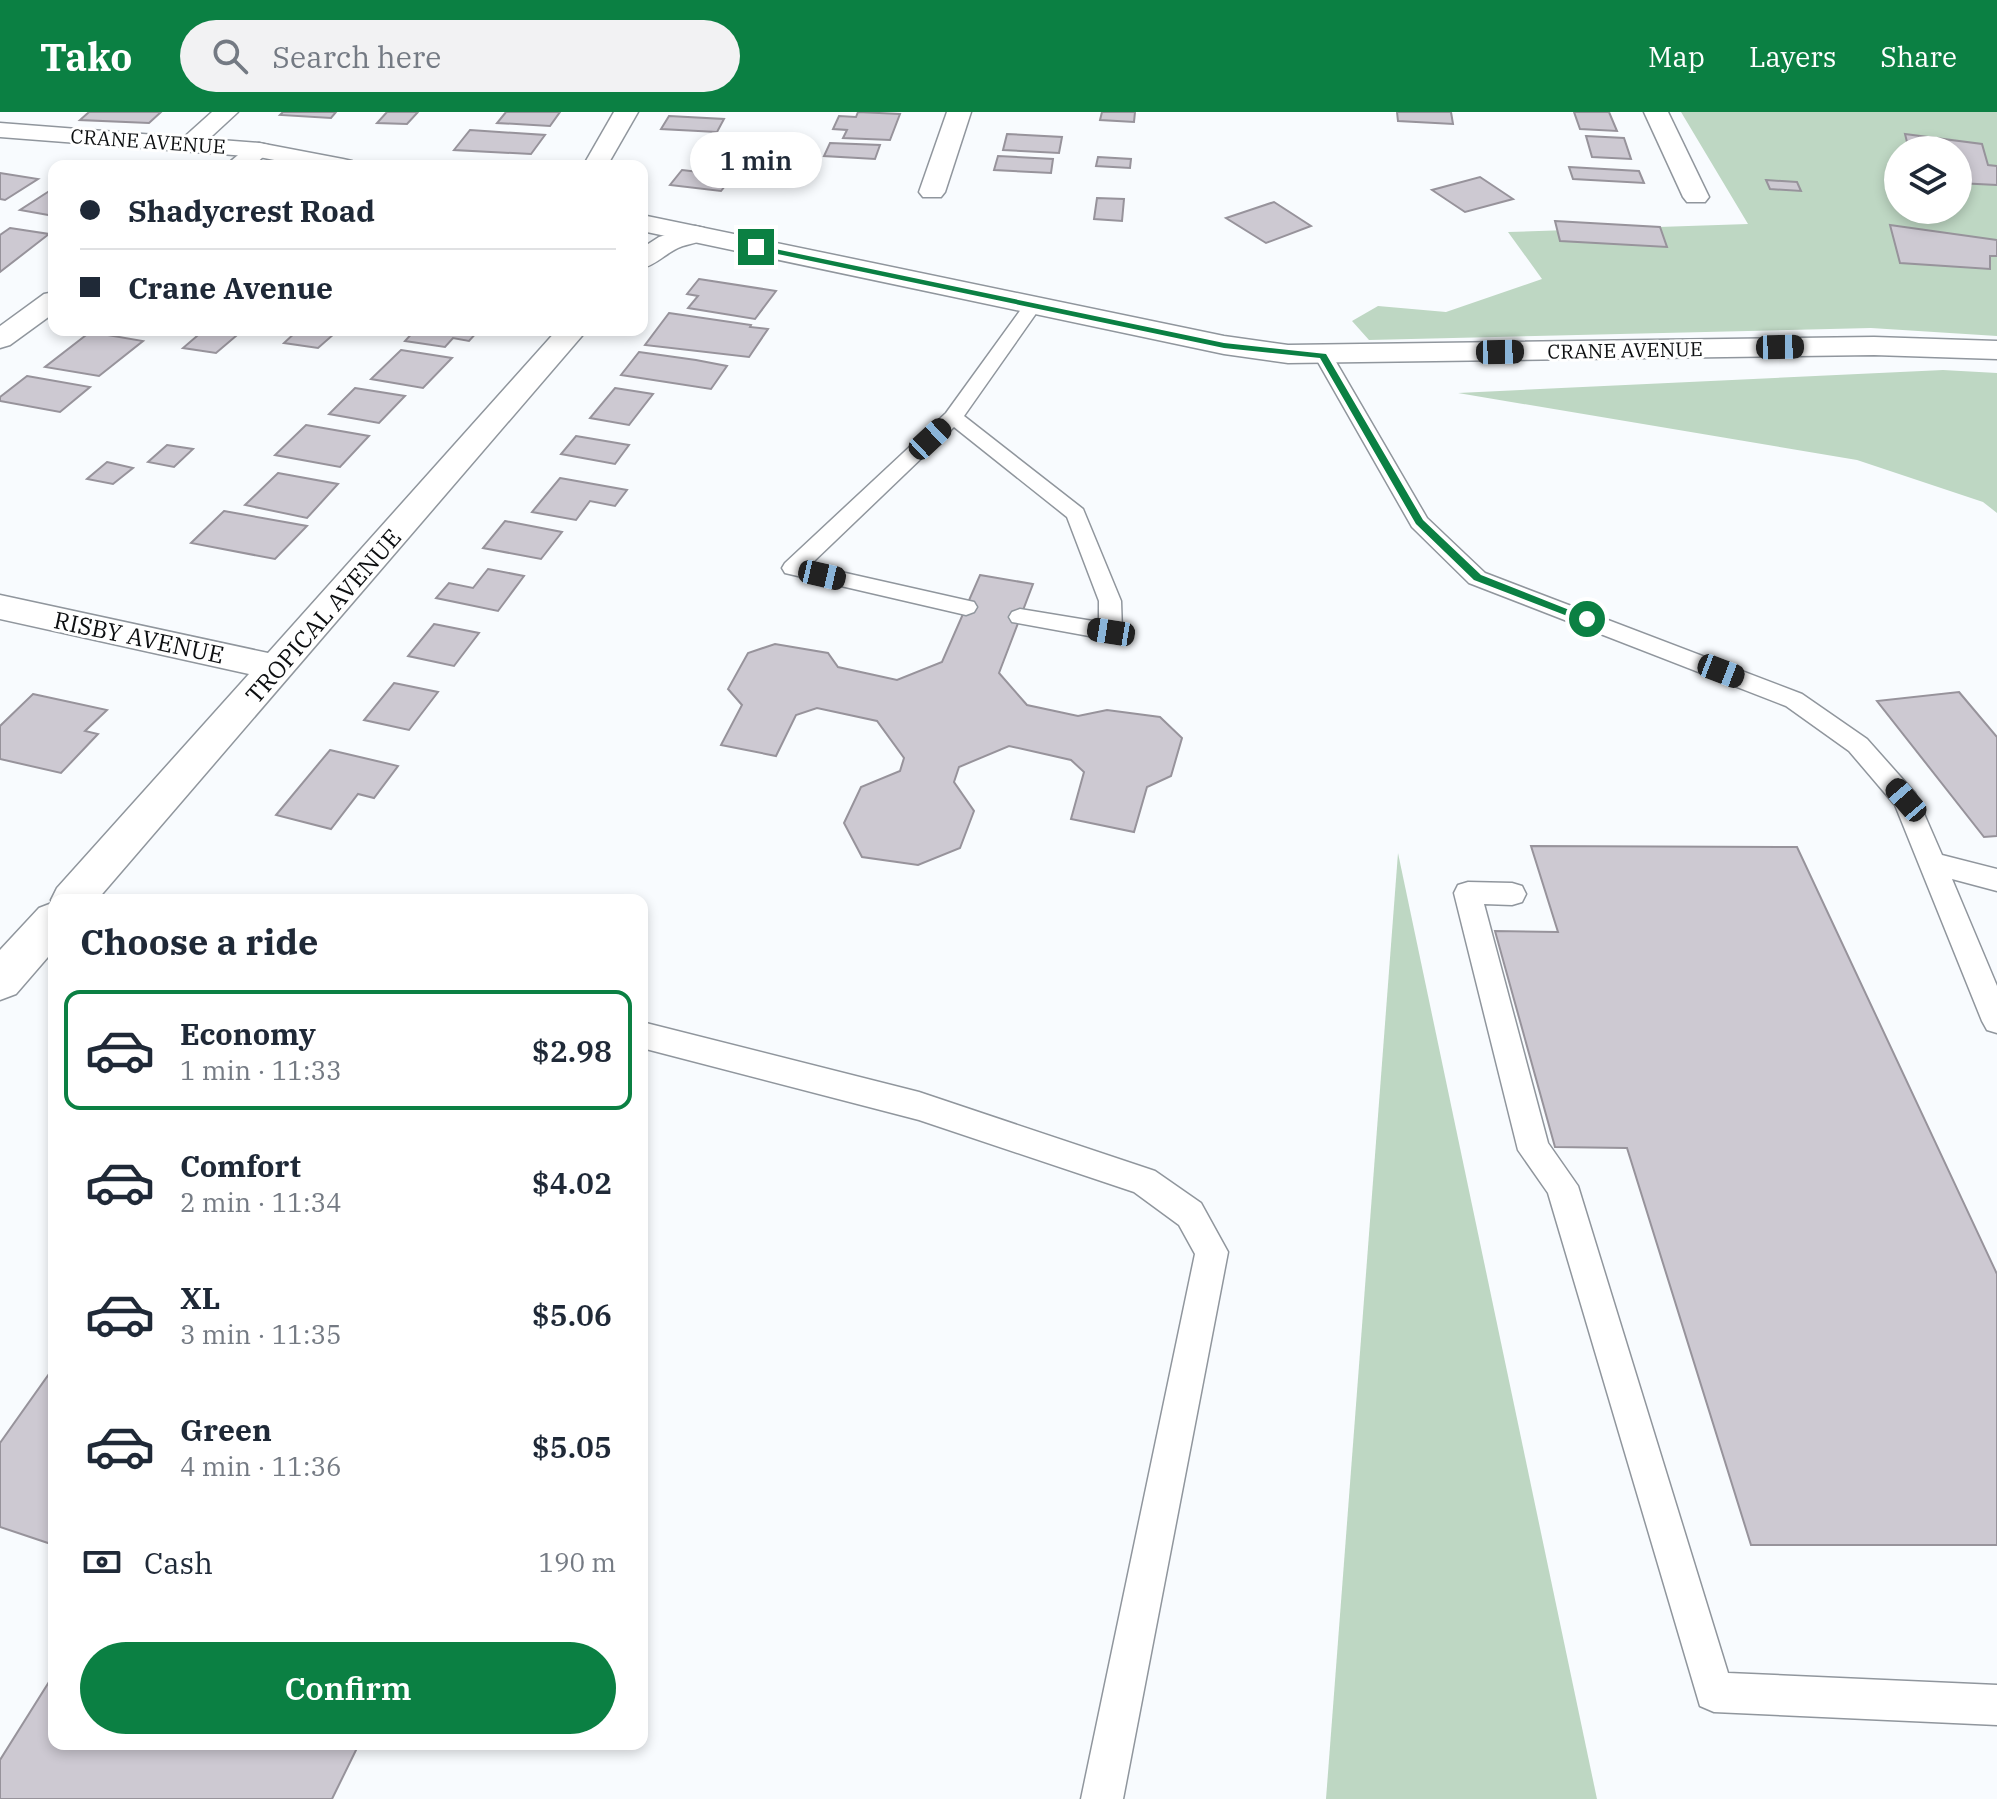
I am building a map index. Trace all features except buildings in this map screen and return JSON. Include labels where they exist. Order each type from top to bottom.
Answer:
[{"type":"street","points":[[191,143],[226,112]]},
{"type":"street","points":[[598,160],[626,112]]},
{"type":"street","points":[[932,192],[959,112]]},
{"type":"street","points":[[1656,112],[1696,197]]},
{"type":"street","name":"CRANE AVENUE","points":[[0,130],[191,143],[259,150],[312,160]]},
{"type":"street","points":[[245,160],[259,150]]},
{"type":"street","name":"CRANE AVENUE","points":[[648,224],[1235,347],[1323,355],[1874,346],[1997,350]]},
{"type":"street","points":[[648,256],[668,243],[695,234]]},
{"type":"street","points":[[0,339],[48,304]]},
{"type":"street","name":"TROPICAL AVENUE","points":[[78,894],[568,336]]},
{"type":"street","name":"RISBY AVENUE","points":[[0,607],[278,668]]},
{"type":"street","name":"TROPICAL AVENUE","points":[[0,981],[48,927]]},
{"type":"lane","points":[[966,607],[793,568],[953,417],[1033,305]]},
{"type":"lane","points":[[1323,355],[1419,522],[1477,578],[1794,700],[1858,745],[1906,800],[1997,1021]]},
{"type":"lane","points":[[953,417],[1076,514],[1110,601],[1111,632],[1020,617]]},
{"type":"lane","points":[[1932,863],[1997,880]]},
{"type":"lane","points":[[1512,894],[1468,893],[1534,1150],[1562,1186],[1714,1692],[1997,1705]]},
{"type":"lane","points":[[648,1037],[919,1106],[1144,1181],[1190,1214],[1212,1252],[1102,1799]]},
{"type":"green space","points":[[1681,112],[1997,112],[1997,336],[1871,328],[1369,340],[1352,321],[1378,306],[1446,312],[1542,279],[1508,232],[1748,224]]},
{"type":"green space","points":[[1943,370],[1997,373],[1997,513],[1983,502],[1857,460],[1458,393]]},
{"type":"green space","points":[[1398,853],[1597,1799],[1326,1799]]},
{"type":"route","points":[[756,247],[1224,345],[1257,351],[1323,355],[1419,522],[1477,578],[1587,619]]}]
